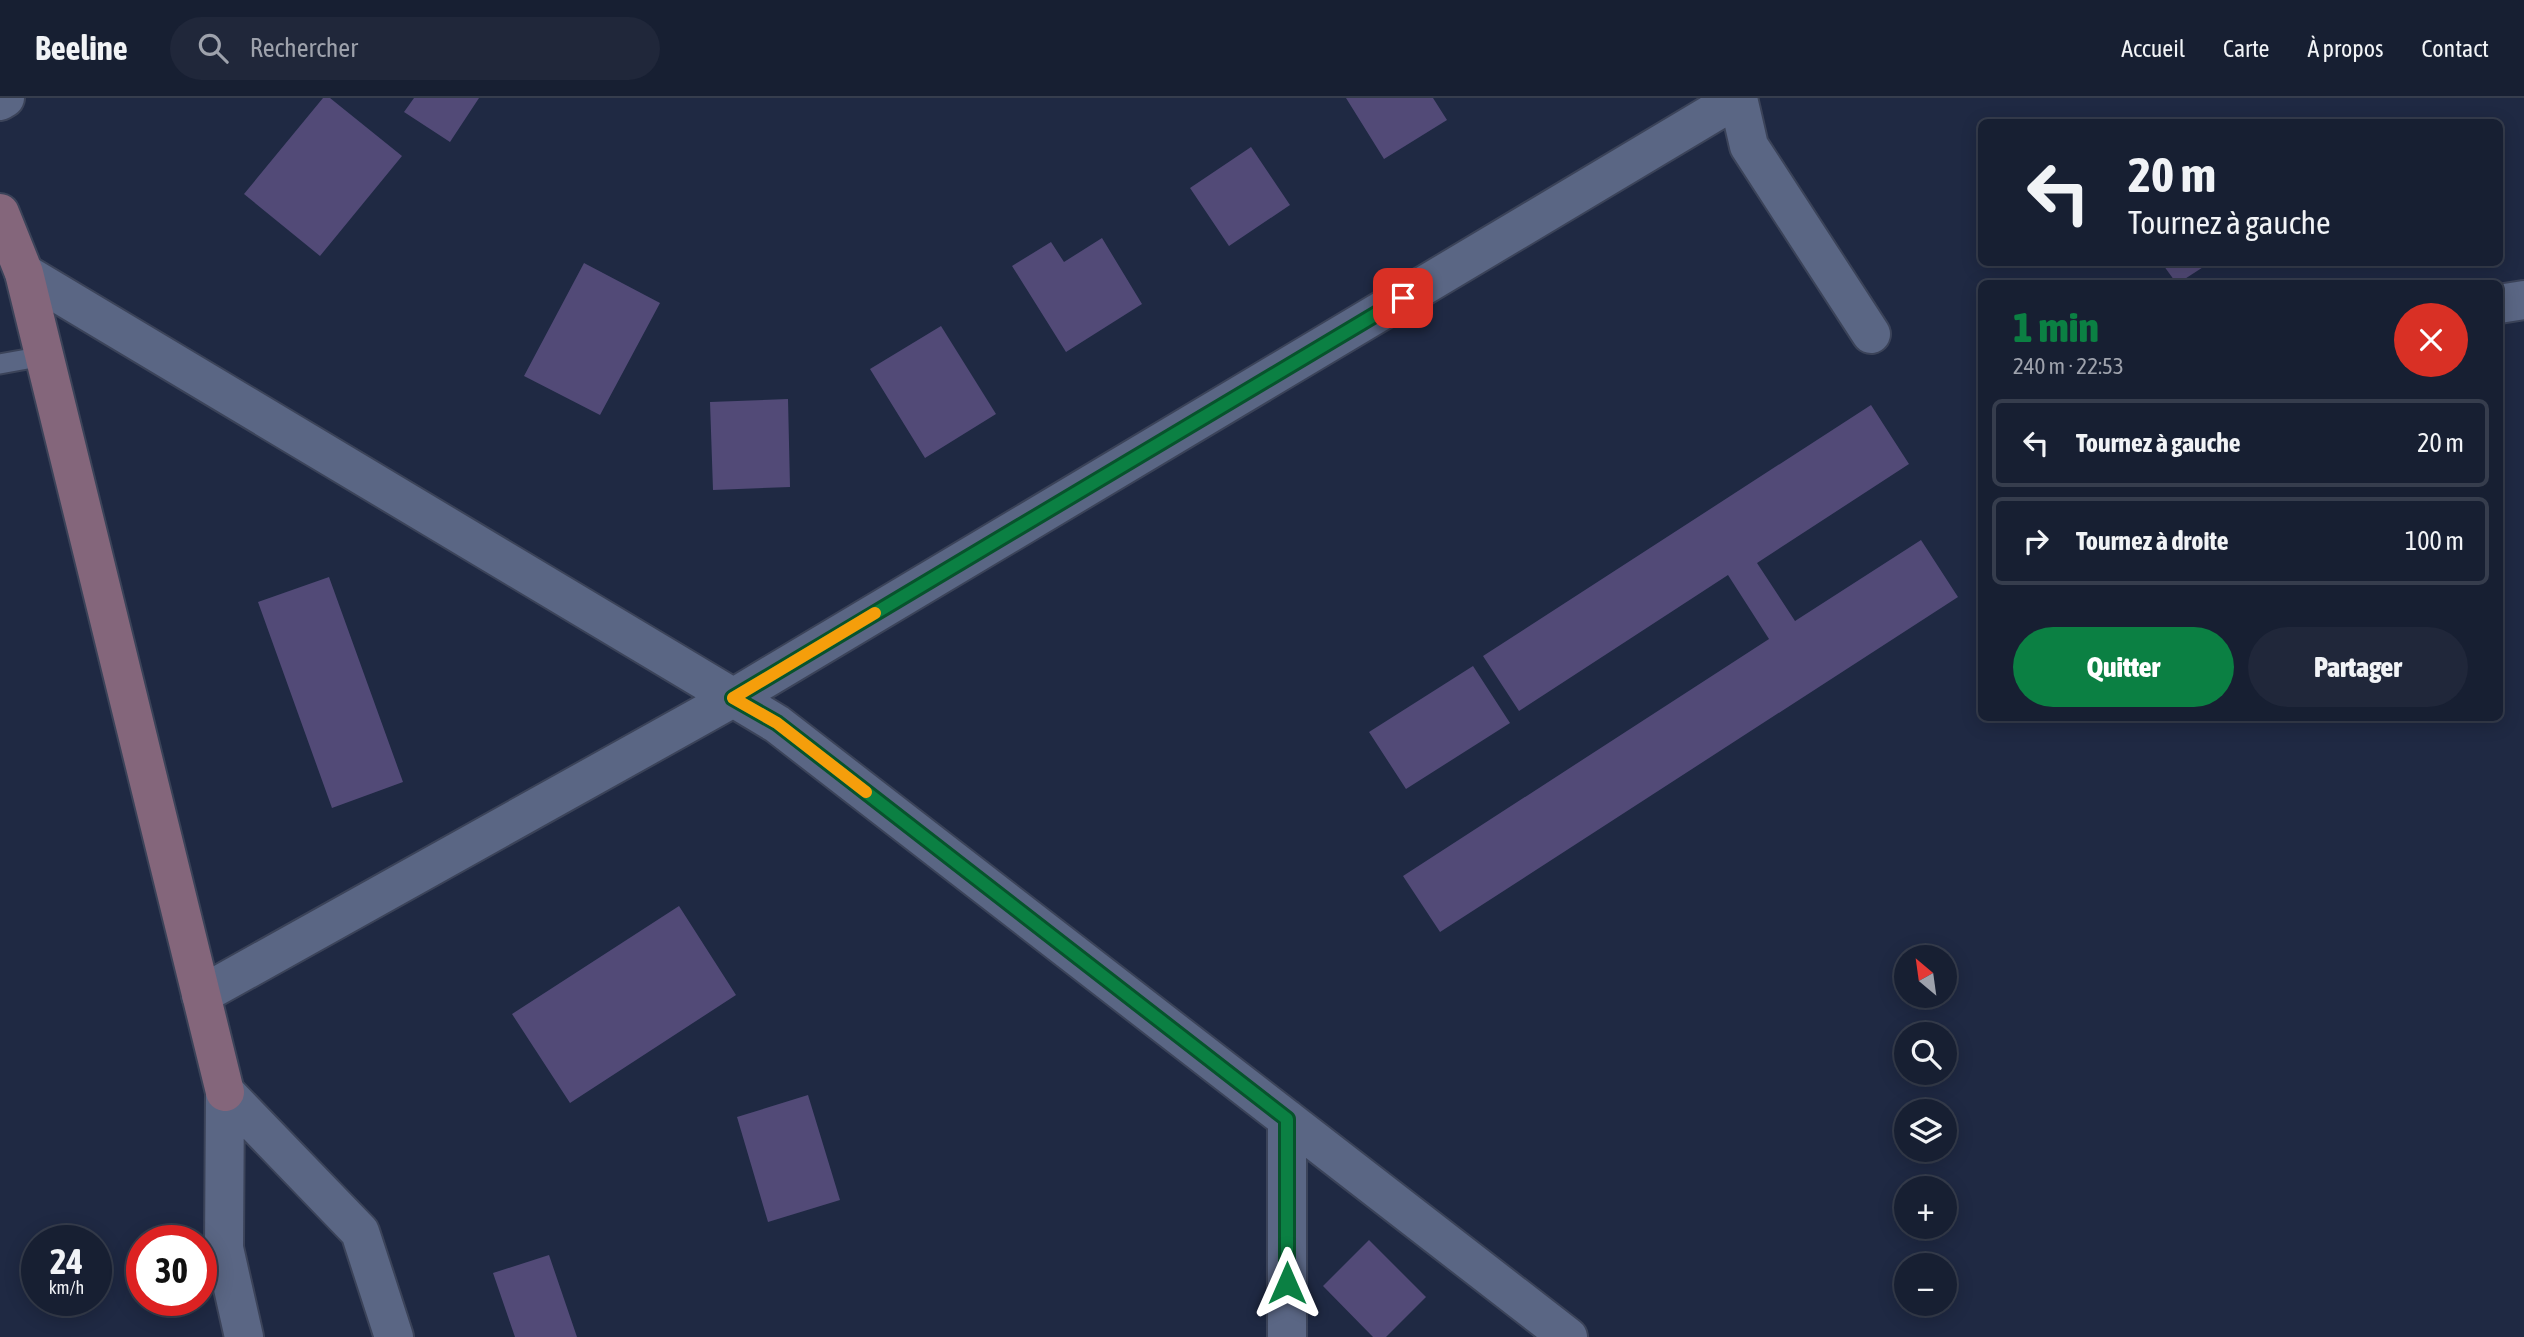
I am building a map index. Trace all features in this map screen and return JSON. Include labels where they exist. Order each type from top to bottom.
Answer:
[{"type":"street","points":[[0,102],[5,98]]},
{"type":"street","points":[[201,995],[733,698],[1738,98],[1749,146],[1871,334]]},
{"type":"street","points":[[0,213],[23,273],[225,1092],[224,1248],[244,1337]]},
{"type":"street","points":[[23,273],[777,723],[1568,1337]]},
{"type":"street","points":[[2503,303],[2524,299]]},
{"type":"street","points":[[225,1092],[360,1232],[394,1337]]},
{"type":"street","points":[[1287,1119],[1287,1337]]},
{"type":"lane","points":[[0,364],[44,356]]},
{"type":"building","points":[[323,98],[330,98],[402,156],[320,256],[244,194]]},
{"type":"building","points":[[414,98],[479,98],[450,142],[404,112]]},
{"type":"building","points":[[1346,98],[1433,98],[1447,120],[1384,159]]},
{"type":"building","points":[[1251,147],[1290,205],[1229,246],[1190,188]]},
{"type":"building","points":[[1102,238],[1142,304],[1066,352],[1012,266],[1051,242],[1064,262]]},
{"type":"building","points":[[584,263],[660,303],[600,415],[524,376]]},
{"type":"building","points":[[2164,266],[2205,266],[2183,280],[2174,280]]},
{"type":"building","points":[[941,326],[996,414],[925,458],[870,369]]},
{"type":"building","points":[[788,399],[790,487],[713,490],[710,402]]},
{"type":"building","points":[[1871,405],[1909,464],[1757,563],[1795,621],[1921,540],[1958,597],[1440,932],[1403,876],[1769,639],[1728,575],[1519,711],[1483,656]]},
{"type":"building","points":[[329,577],[403,782],[332,808],[258,602]]},
{"type":"building","points":[[1473,666],[1510,723],[1406,789],[1369,732]]},
{"type":"building","points":[[679,906],[736,995],[570,1103],[512,1014]]},
{"type":"building","points":[[808,1095],[840,1200],[768,1222],[737,1117]]},
{"type":"building","points":[[1369,1240],[1426,1297],[1386,1337],[1373,1337],[1323,1286]]},
{"type":"building","points":[[549,1255],[577,1337],[515,1337],[493,1273]]},
{"type":"slow traffic","points":[[866,792],[777,723],[733,698],[875,613]]},
{"type":"route","points":[[1287,1283],[1287,1119],[777,723],[733,698],[1403,298]]}]
